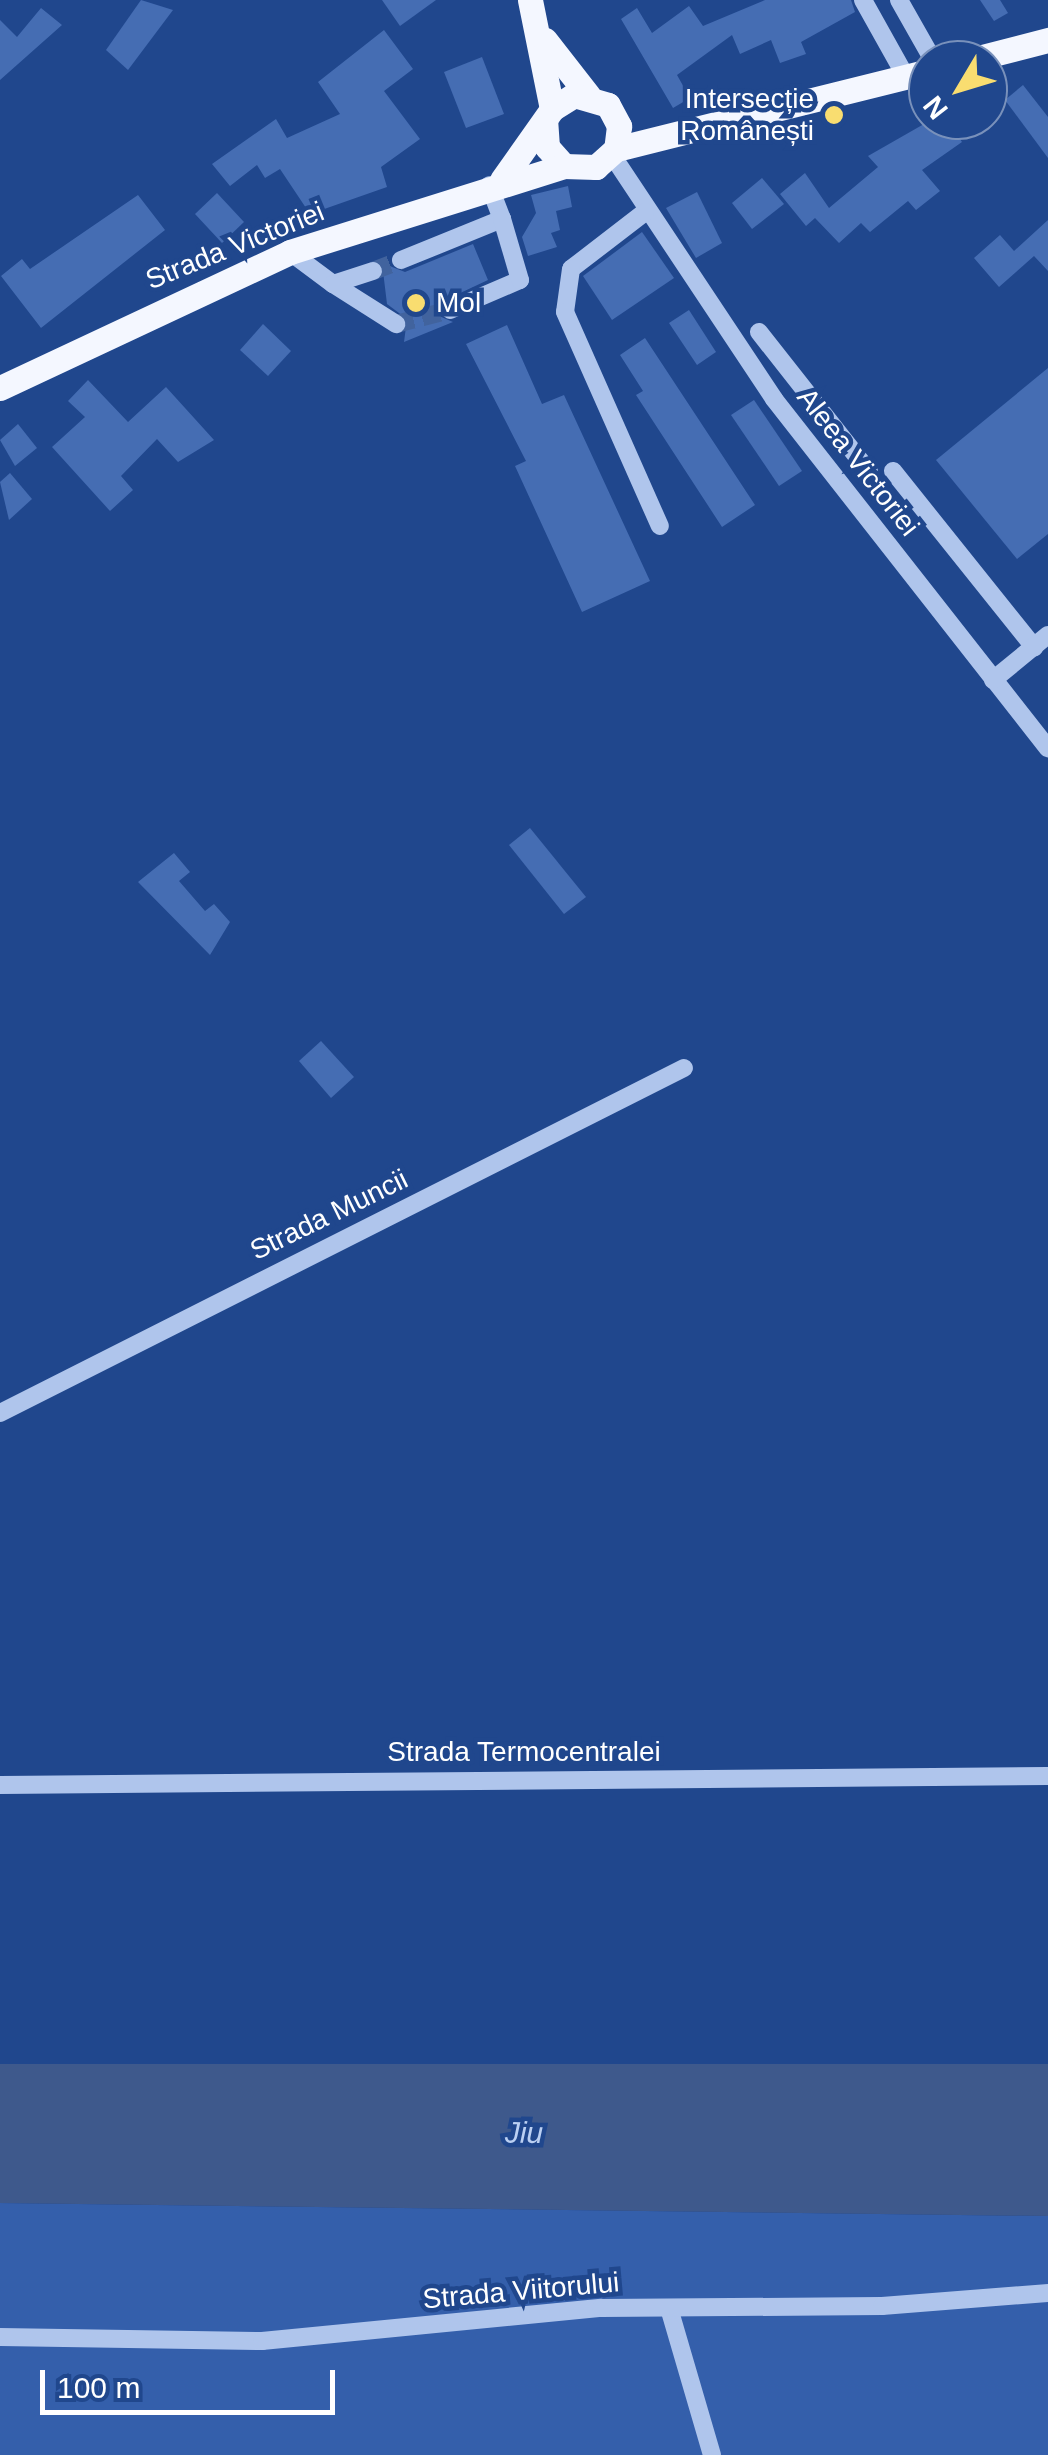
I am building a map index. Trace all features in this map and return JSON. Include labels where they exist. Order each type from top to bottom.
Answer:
[{"type":"main road","points":[[530,0],[542,36],[547,146],[564,166],[908,76]]},
{"type":"main road","points":[[542,36],[588,94],[615,115],[688,132]]},
{"type":"main road","points":[[1008,50],[1048,40]]},
{"type":"main road","points":[[495,182],[548,115],[588,94]]},
{"type":"main road","points":[[608,157],[615,115]]},
{"type":"main road","name":"Strada Victoriei","points":[[0,388],[290,252],[495,182],[564,166]]},
{"type":"street","points":[[863,0],[908,62]]},
{"type":"street","points":[[898,0],[921,40]]},
{"type":"street","name":"Aleea Victoriei","points":[[608,157],[765,387],[1048,748]]},
{"type":"street","points":[[450,310],[520,280],[495,182]]},
{"type":"street","points":[[641,206],[570,270],[565,312],[660,526]]},
{"type":"street","points":[[401,260],[502,219]]},
{"type":"street","points":[[290,252],[396,324]]},
{"type":"street","points":[[333,284],[373,271]]},
{"type":"street","points":[[759,332],[869,472]]},
{"type":"street","points":[[893,471],[1041,641],[993,680]]},
{"type":"street","name":"Strada Muncii","points":[[0,1413],[684,1068]]},
{"type":"street","name":"Strada Termocentralei","points":[[0,1785],[1048,1776]]},
{"type":"street","name":"Strada Viitorului","points":[[0,2337],[280,2340],[669,2308],[882,2306],[1048,2293]]},
{"type":"street","points":[[669,2308],[712,2455]]},
{"type":"shaded area","points":[[0,2203],[1048,2216],[1048,2455],[0,2455]]},
{"type":"water","name":"Jiu","points":[[0,2064],[1048,2064],[1048,2216],[0,2203]]},
{"type":"building","points":[[141,0],[173,10],[128,70],[106,50]]},
{"type":"building","points":[[382,0],[436,0],[400,26]]},
{"type":"building","points":[[765,0],[851,0],[855,12],[801,42],[806,54],[780,63],[771,40],[740,54],[732,35],[677,75],[690,98],[673,108],[621,19],[637,8],[652,33],[689,6],[703,26]]},
{"type":"building","points":[[980,0],[1000,0],[1008,13],[994,21]]},
{"type":"building","points":[[41,8],[62,25],[0,80],[0,20],[17,37]]},
{"type":"building","points":[[384,30],[413,69],[384,91],[420,139],[381,167],[387,187],[310,214],[280,169],[265,178],[257,165],[230,186],[212,164],[276,119],[287,138],[340,114],[318,82]]},
{"type":"building","points":[[482,57],[504,114],[466,128],[444,72]]},
{"type":"building","points":[[1023,85],[1048,117],[1048,158],[1008,104],[1008,98]]},
{"type":"building","points":[[908,133],[908,140],[962,142],[922,170],[940,191],[916,210],[908,201],[870,232],[861,223],[839,243],[815,218],[806,226],[780,194],[805,173],[829,208],[878,167],[868,156]]},
{"type":"building","points":[[762,178],[784,204],[752,229],[732,203]]},
{"type":"building","points":[[568,186],[572,207],[556,211],[560,230],[551,233],[557,247],[528,256],[522,237],[536,213],[531,195]]},
{"type":"building","points":[[697,192],[722,243],[696,258],[666,208]]},
{"type":"building","points":[[217,193],[244,222],[222,243],[195,214]]},
{"type":"building","points":[[138,195],[165,230],[41,328],[1,276],[22,259],[30,269]]},
{"type":"building","points":[[1048,220],[1048,271],[1034,256],[999,287],[974,258],[1000,235],[1014,251]]},
{"type":"building","points":[[642,232],[674,278],[612,320],[583,276]]},
{"type":"building","points":[[473,244],[488,280],[441,302],[439,316],[453,322],[404,342],[407,319],[387,304],[382,263],[405,272]]},
{"type":"building","points":[[689,310],[716,352],[697,365],[669,323]]},
{"type":"building","points":[[263,324],[291,351],[268,376],[240,350]]},
{"type":"building","points":[[507,325],[542,404],[564,395],[650,581],[582,612],[515,466],[526,461],[466,344]]},
{"type":"building","points":[[645,338],[755,505],[722,527],[636,395],[643,391],[620,355]]},
{"type":"building","points":[[1048,368],[1048,534],[1017,559],[936,460]]},
{"type":"building","points":[[88,380],[128,422],[166,387],[214,440],[178,462],[157,439],[121,476],[133,490],[110,511],[52,447],[85,417],[68,401]]},
{"type":"building","points":[[754,400],[802,471],[779,486],[731,415]]},
{"type":"building","points":[[18,424],[37,448],[15,466],[0,440]]},
{"type":"building","points":[[10,473],[32,499],[9,520],[0,482]]},
{"type":"building","points":[[530,828],[586,897],[564,914],[509,845]]},
{"type":"building","points":[[174,853],[190,872],[179,881],[205,911],[214,904],[230,922],[210,955],[138,882]]},
{"type":"building","points":[[321,1041],[354,1077],[331,1098],[299,1061]]},
{"type":"tunnel","points":[[373,271],[401,260]]},
{"type":"tunnel","points":[[396,324],[450,310]]},
{"type":"place","name":"Intersecție Românești","points":[[834,115]]},
{"type":"place","name":"Mol","points":[[416,303]]}]
